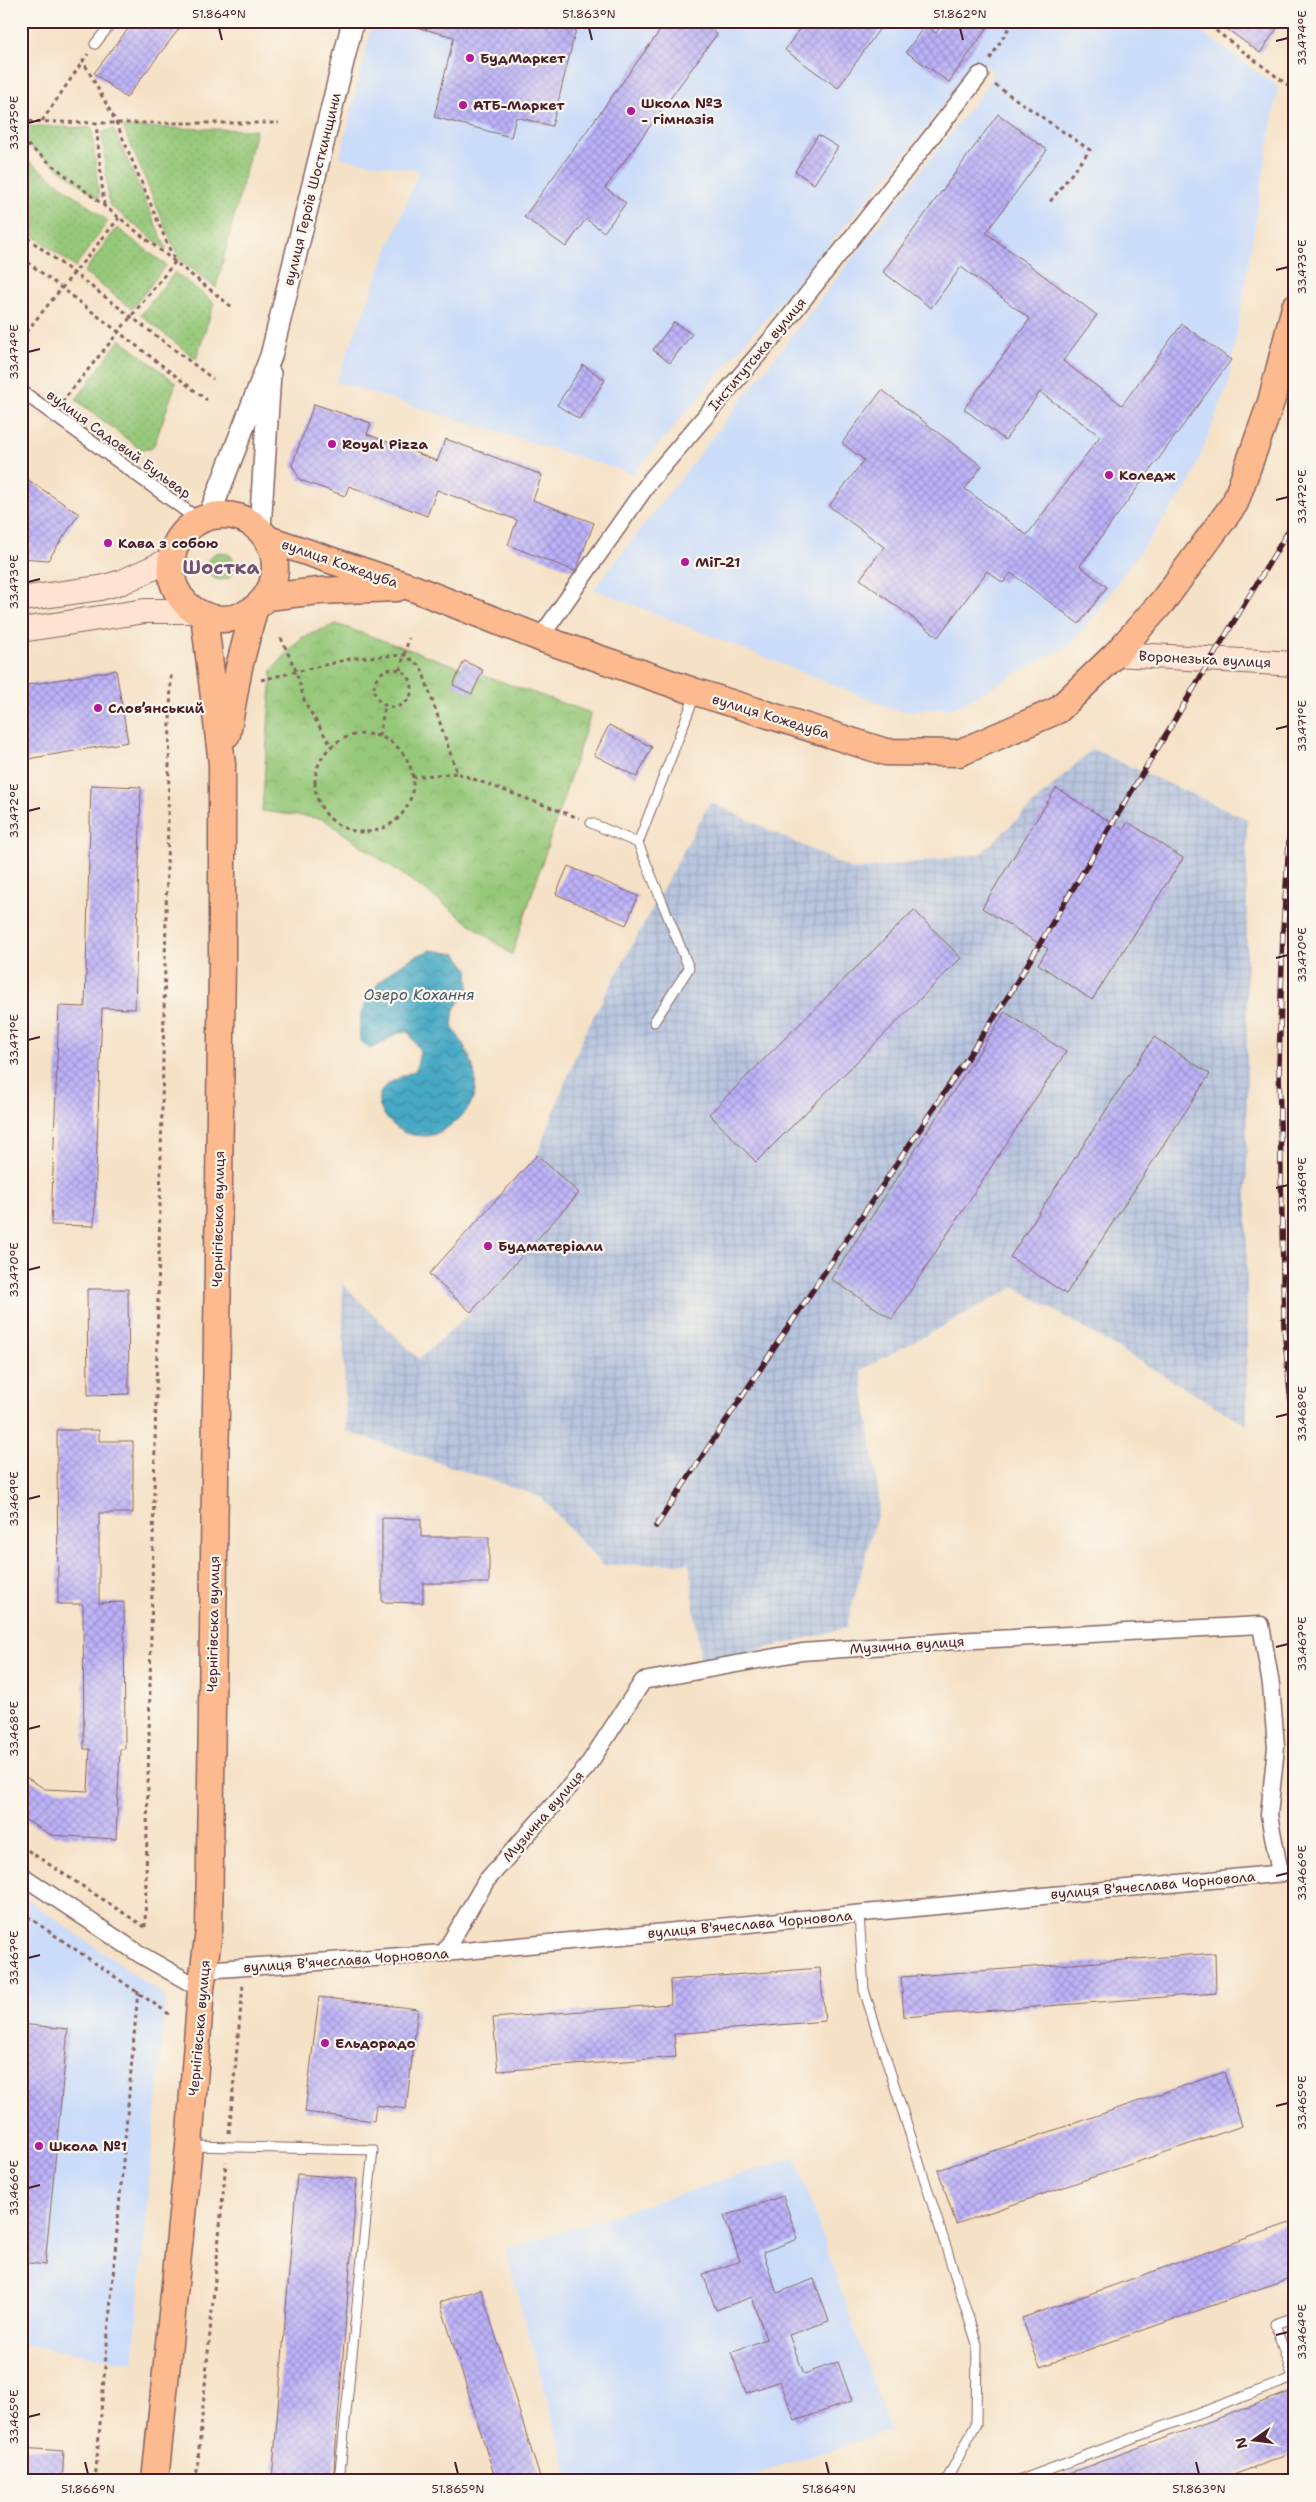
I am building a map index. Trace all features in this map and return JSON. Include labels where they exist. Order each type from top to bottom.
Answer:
[{"type":"main road","name":"вулиця Кожедуба","points":[[264,534],[413,588],[540,638],[696,692],[886,752],[959,753],[1058,710],[1116,654],[1163,601],[1235,503],[1271,402],[1295,307]]},
{"type":"main road","points":[[21,630],[145,611],[200,613],[229,619],[260,603],[273,583],[276,568],[274,553],[264,534],[252,522],[231,515],[204,518],[181,536],[172,559],[171,574],[176,589],[184,602],[200,613]]},
{"type":"main road","points":[[21,599],[100,588],[122,582],[172,559]]},
{"type":"main road","name":"вулиця Кожедуба","points":[[260,603],[319,591],[413,588]]},
{"type":"main road","name":"Чернігівська вулиця","points":[[222,764],[239,667],[260,603]]},
{"type":"main road","name":"Чернігівська вулиця","points":[[155,2481],[189,2146],[202,1979],[209,1931],[222,960],[222,764],[200,613]]},
{"type":"main road","name":"Воронезька вулиця","points":[[1116,654],[1295,664]]},
{"type":"street","name":"вулиця Героїв Шосткинщини","points":[[204,518],[271,356],[353,21]]},
{"type":"street","name":"Інститутська вулиця","points":[[540,638],[650,481],[780,329],[980,75]]},
{"type":"street","name":"вулиця Героїв Шосткинщини","points":[[264,534],[271,356]]},
{"type":"street","name":"вулиця Садовий Бульвар","points":[[21,391],[204,518]]},
{"type":"street","name":"Музична вулиця","points":[[444,1953],[486,1882],[586,1768],[643,1681],[802,1652],[955,1641],[1261,1625],[1271,1685],[1276,1747],[1269,1815],[1287,1872]]},
{"type":"street","name":"вулиця В'ячеслава Чорновола","points":[[202,1979],[245,1967],[444,1953],[1287,1872]]},
{"type":"street","points":[[21,1875],[142,1955],[202,1979]]},
{"type":"lane","points":[[96,44],[113,21]]},
{"type":"lane","points":[[654,1022],[689,968],[638,843],[696,692]]},
{"type":"lane","points":[[591,823],[638,843]]},
{"type":"lane","points":[[858,1914],[864,1990],[977,2344],[976,2424],[946,2481]]},
{"type":"lane","points":[[189,2146],[373,2150],[339,2481]]},
{"type":"lane","points":[[1018,2481],[1294,2378],[1275,2324],[1295,2317]]},
{"type":"path","points":[[1013,21],[980,75],[1090,150],[1049,203]]},
{"type":"path","points":[[1203,21],[1289,86]]},
{"type":"path","points":[[42,122],[96,44]]},
{"type":"path","points":[[84,61],[116,122],[175,262]]},
{"type":"path","points":[[21,121],[279,123]]},
{"type":"path","points":[[96,123],[104,206]]},
{"type":"path","points":[[21,140],[232,307]]},
{"type":"path","points":[[21,150],[26,144]]},
{"type":"path","points":[[21,338],[119,218]]},
{"type":"path","points":[[21,233],[213,379]]},
{"type":"path","points":[[21,257],[207,400]]},
{"type":"path","points":[[52,414],[175,262]]},
{"type":"path","points":[[282,638],[296,671],[305,703],[332,747]]},
{"type":"path","points":[[400,670],[409,638]]},
{"type":"path","points":[[257,681],[354,658],[405,655],[421,667],[458,773]]},
{"type":"path","points":[[391,669],[400,670],[408,676],[412,685],[411,695],[405,703],[395,707],[385,706],[373,689],[375,679],[382,672],[391,669]]},
{"type":"path","points":[[21,1846],[145,1927],[171,674]]},
{"type":"path","points":[[379,736],[385,706]]},
{"type":"path","points":[[354,735],[379,736],[400,750],[407,760],[412,777],[411,797],[398,819],[387,826],[375,831],[349,830],[328,816],[320,805],[316,793],[318,768],[323,756],[332,747],[354,735]]},
{"type":"path","points":[[412,777],[458,773],[591,823]]},
{"type":"path","points":[[21,1912],[169,2014]]},
{"type":"path","points":[[196,2481],[245,1967]]},
{"type":"path","points":[[95,2481],[138,1991]]},
{"type":"shaded area","points":[[373,21],[1186,21],[1278,87],[1228,385],[1189,485],[1074,642],[954,708],[898,711],[594,589],[984,90],[994,72],[978,60],[892,171],[633,474],[336,382],[419,171],[340,158]]},
{"type":"shaded area","points":[[1092,749],[1247,819],[1247,1425],[1015,1287],[861,1370],[880,1504],[846,1628],[701,1665],[689,1563],[602,1565],[541,1497],[346,1431],[342,1284],[419,1359],[471,1312],[579,1193],[537,1155],[585,1032],[710,802],[854,870],[980,854]]},
{"type":"shaded area","points":[[21,1895],[166,1997],[133,2363],[21,2344]]},
{"type":"shaded area","points":[[795,2157],[890,2431],[736,2481],[570,2481],[505,2250]]},
{"type":"green space","points":[[21,126],[92,128],[99,199],[29,146],[21,137]]},
{"type":"green space","points":[[123,127],[256,130],[216,288],[179,259]]},
{"type":"green space","points":[[113,128],[167,250],[109,205],[102,133]]},
{"type":"green space","points":[[21,155],[108,221],[75,267],[21,226]]},
{"type":"green space","points":[[117,228],[166,265],[132,309],[84,272]]},
{"type":"green space","points":[[175,272],[214,303],[196,359],[141,315]]},
{"type":"green space","points":[[120,339],[176,383],[155,443],[151,449],[140,449],[76,400]]},
{"type":"green space","points":[[221,552],[231,556],[235,566],[231,576],[221,580],[211,576],[207,566],[211,556]]},
{"type":"green space","points":[[336,624],[591,713],[512,955],[426,891],[323,819],[262,811],[272,670],[301,638]]},
{"type":"water","name":"Озеро Кохання","points":[[431,950],[457,954],[468,969],[469,988],[454,1009],[452,1027],[467,1051],[472,1064],[475,1089],[472,1101],[465,1113],[440,1132],[423,1136],[408,1134],[398,1129],[383,1114],[379,1101],[380,1095],[386,1086],[394,1080],[416,1070],[420,1051],[408,1031],[397,1034],[369,1049],[360,1040],[360,1024],[363,1009],[379,983],[402,964]]},
{"type":"building","points":[[134,21],[185,21],[126,98],[94,73]]},
{"type":"building","points":[[417,21],[578,21],[552,126],[516,117],[511,137],[434,117],[454,37],[416,27]]},
{"type":"building","name":"Школа №3 - гімназія","points":[[667,21],[699,21],[717,34],[605,188],[626,203],[604,232],[586,219],[566,247],[524,217]]},
{"type":"building","points":[[805,21],[885,21],[838,88],[785,50]]},
{"type":"building","points":[[944,21],[992,21],[949,82],[906,52],[925,25],[936,33]]},
{"type":"building","points":[[1216,21],[1282,21],[1260,53]]},
{"type":"building","points":[[998,114],[1047,150],[986,233],[1097,315],[1063,361],[1122,405],[1182,324],[1231,360],[1080,566],[1107,587],[1079,624],[1011,573],[1003,583],[987,571],[938,637],[860,579],[884,547],[829,506],[864,460],[842,443],[882,390],[982,466],[965,489],[1027,535],[1100,436],[1040,392],[1005,440],[964,409],[1030,319],[961,267],[931,308],[883,272]]},
{"type":"building","points":[[818,135],[838,147],[814,184],[795,171]]},
{"type":"building","points":[[674,322],[692,334],[670,363],[653,350]]},
{"type":"building","points":[[583,365],[605,380],[579,419],[557,405]]},
{"type":"building","points":[[314,404],[371,423],[367,434],[437,461],[446,439],[542,475],[533,500],[594,523],[577,568],[575,571],[508,545],[517,520],[437,490],[427,516],[349,486],[345,496],[300,480],[292,465]]},
{"type":"building","points":[[21,475],[79,514],[48,560],[21,558]]},
{"type":"building","points":[[464,661],[483,670],[472,694],[453,685]]},
{"type":"building","points":[[116,670],[128,742],[21,760],[21,686]]},
{"type":"building","points":[[609,725],[652,747],[637,777],[594,755]]},
{"type":"building","points":[[91,785],[141,787],[135,1009],[102,1008],[94,1226],[51,1225],[59,1006],[85,1007]]},
{"type":"building","points":[[1056,788],[1123,830],[1128,822],[1183,858],[1092,1000],[1038,964],[1048,949],[982,908]]},
{"type":"building","points":[[568,866],[638,896],[626,925],[556,894]]},
{"type":"building","points":[[914,910],[961,958],[756,1162],[709,1114]]},
{"type":"building","points":[[1005,1012],[1066,1052],[892,1319],[831,1279]]},
{"type":"building","points":[[1154,1037],[1210,1074],[1066,1294],[1010,1257]]},
{"type":"building","points":[[537,1155],[579,1193],[471,1312],[429,1274]]},
{"type":"building","points":[[87,1289],[128,1289],[129,1394],[88,1395]]},
{"type":"building","points":[[57,1430],[99,1430],[99,1441],[133,1441],[133,1513],[99,1513],[99,1603],[124,1602],[125,1749],[120,1749],[116,1839],[51,1835],[21,1817],[21,1774],[45,1789],[88,1791],[90,1749],[84,1749],[83,1604],[58,1604]]},
{"type":"building","points":[[382,1518],[421,1519],[421,1537],[489,1537],[489,1583],[423,1583],[423,1603],[382,1602]]},
{"type":"building","points":[[1215,1953],[1216,1993],[904,2017],[901,1977]]},
{"type":"building","points":[[820,1968],[825,2021],[674,2034],[676,2057],[498,2071],[493,2018],[671,2004],[670,1980]]},
{"type":"building","points":[[319,1997],[418,2009],[406,2109],[376,2105],[374,2121],[305,2112]]},
{"type":"building","name":"Школа №1","points":[[21,2024],[68,2029],[45,2265],[21,2262]]},
{"type":"building","points":[[1224,2072],[1242,2126],[956,2224],[938,2170]]},
{"type":"building","points":[[297,2174],[357,2179],[333,2481],[272,2481]]},
{"type":"building","points":[[783,2196],[798,2239],[763,2252],[777,2293],[814,2279],[829,2321],[789,2335],[804,2374],[838,2362],[852,2401],[795,2421],[780,2381],[746,2393],[731,2352],[766,2339],[752,2297],[716,2310],[703,2274],[740,2261],[724,2216]]},
{"type":"building","points":[[1295,2221],[1295,2276],[1040,2367],[1022,2318]]},
{"type":"building","points":[[481,2289],[541,2481],[496,2481],[440,2302]]},
{"type":"building","points":[[1295,2390],[1295,2452],[1217,2481],[1054,2481],[1053,2479]]},
{"type":"building","points":[[21,2448],[64,2451],[62,2481],[21,2481]]},
{"type":"railway","points":[[656,1526],[1009,995],[1295,520]]},
{"type":"railway","points":[[1295,757],[1283,930],[1279,1064],[1284,1327],[1295,1449]]},
{"type":"railway","points":[[1295,995],[1292,1058],[1295,1132]]},
{"type":"place","name":"БудМаркет","points":[[470,58]]},
{"type":"place","name":"АТБ-Маркет","points":[[463,105]]},
{"type":"place","name":"Школа №3 - гімназія","points":[[631,111]]},
{"type":"place","name":"Royal Pizza","points":[[332,444]]},
{"type":"place","name":"Коледж","points":[[1109,475]]},
{"type":"place","name":"Кава з собою","points":[[108,543]]},
{"type":"place","name":"МіГ-21","points":[[685,562]]},
{"type":"place","name":"Слов’янський","points":[[98,708]]},
{"type":"place","name":"Будматеріали","points":[[488,1246]]},
{"type":"place","name":"Ельдорадо","points":[[325,2043]]},
{"type":"place","name":"Школа №1","points":[[39,2146]]},
{"type":"district","name":"Шостка","points":[[221,567]]}]
